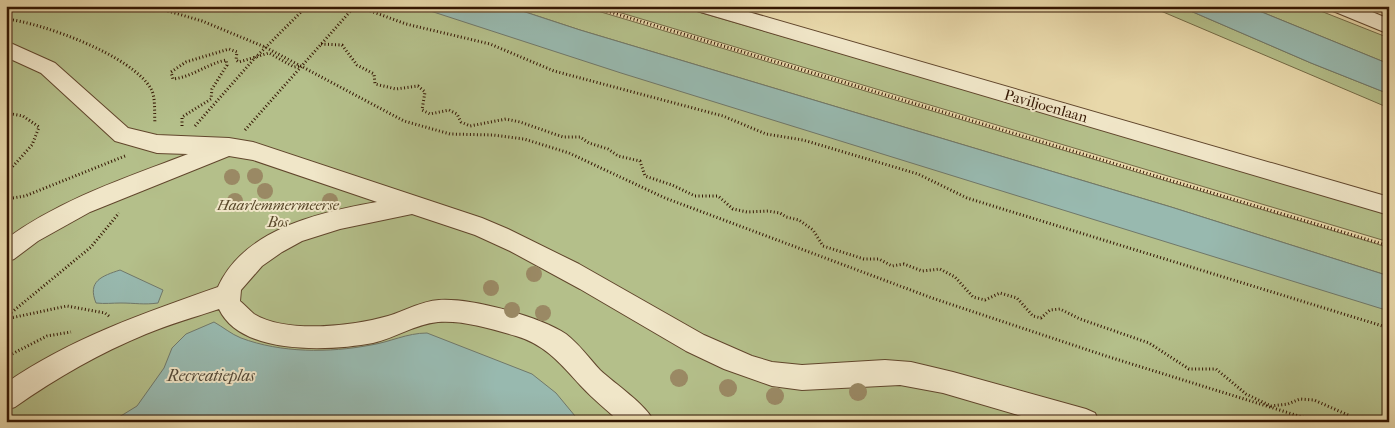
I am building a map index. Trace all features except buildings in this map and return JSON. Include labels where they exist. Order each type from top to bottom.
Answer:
[{"type":"street","name":"Paviljoenlaan","points":[[704,6],[1389,206]]},
{"type":"street","points":[[1340,6],[1389,27]]},
{"type":"street","points":[[6,48],[48,68],[108,124],[122,134],[157,137],[253,151],[413,204],[515,242],[697,345],[742,364],[773,374],[834,376],[860,373],[900,374],[937,379],[1086,422]]},
{"type":"street","points":[[6,252],[42,226],[67,213],[124,188],[229,147]]},
{"type":"street","points":[[413,204],[314,225],[268,247],[249,262],[229,287],[227,295],[231,308],[241,319],[266,331],[292,336],[336,336],[367,332],[391,327],[416,317],[440,311],[515,325],[553,340],[571,354],[612,400],[641,422]]},
{"type":"street","points":[[6,398],[27,383],[83,351],[128,330],[227,295]]},
{"type":"path","points":[[151,6],[202,20],[265,47],[404,121],[450,134],[493,135],[524,139],[570,153],[665,198],[932,298],[1106,356],[1318,422]]},
{"type":"path","points":[[190,133],[265,47],[307,6]]},
{"type":"path","points":[[229,147],[356,6],[406,24],[490,44],[554,71],[723,116],[766,134],[803,140],[918,174],[967,198],[1389,328]]},
{"type":"path","points":[[590,6],[1389,246]]},
{"type":"path","points":[[6,19],[22,21],[80,39],[137,72],[152,90],[153,115],[157,137],[25,196],[6,199]]},
{"type":"path","points":[[321,44],[342,45],[357,65],[374,74],[375,84],[384,88],[402,89],[418,86],[425,92],[422,110],[430,114],[449,110],[457,114],[461,122],[470,126],[506,119],[563,137],[580,138],[608,149],[618,156],[640,161],[645,176],[676,186],[690,196],[702,199],[718,196],[733,209],[746,212],[768,211],[800,220],[813,230],[824,246],[864,259],[879,260],[892,266],[904,264],[922,271],[940,269],[956,277],[973,297],[985,300],[1000,293],[1017,298],[1033,316],[1041,318],[1050,310],[1060,308],[1080,319],[1149,343],[1189,368],[1216,369],[1246,394],[1272,406],[1288,404],[1300,399],[1314,400],[1348,415],[1349,422]]},
{"type":"path","points":[[182,130],[182,117],[211,99],[212,89],[227,65],[226,60],[217,61],[205,66],[195,75],[182,79],[173,78],[171,72],[176,67],[199,58],[218,54],[226,48],[237,52],[236,60],[239,62],[254,59],[269,52],[294,67],[301,66]]},
{"type":"path","points":[[6,113],[23,116],[39,128],[32,145],[6,174]]},
{"type":"path","points":[[6,318],[91,247],[121,210]]},
{"type":"path","points":[[6,318],[67,306],[105,313],[128,330]]},
{"type":"green space","name":"Haarlemmermeerse Bos","points":[[6,6],[435,6],[1389,308],[1389,422],[6,422]]},
{"type":"green space","points":[[507,6],[581,6],[1377,244],[1389,248],[1389,276],[1171,207],[580,30]]},
{"type":"green space","points":[[598,6],[678,6],[1389,213],[1389,242]]},
{"type":"green space","points":[[1149,6],[1179,6],[1311,63],[1389,94],[1389,108]]},
{"type":"green space","points":[[1247,6],[1308,6],[1389,38],[1389,64]]},
{"type":"water","points":[[415,6],[507,6],[580,30],[1171,207],[1389,276],[1389,311],[621,73]]},
{"type":"water","points":[[1179,6],[1247,6],[1389,64],[1389,94],[1311,63]]},
{"type":"water","points":[[120,270],[163,290],[158,303],[96,303],[93,289],[95,284],[102,277]]},
{"type":"water","name":"Recreatieplas","points":[[214,322],[237,336],[256,343],[272,347],[305,350],[355,348],[378,344],[412,334],[427,333],[532,374],[556,393],[580,422],[111,422],[137,406],[164,368],[172,348],[186,334]]}]
